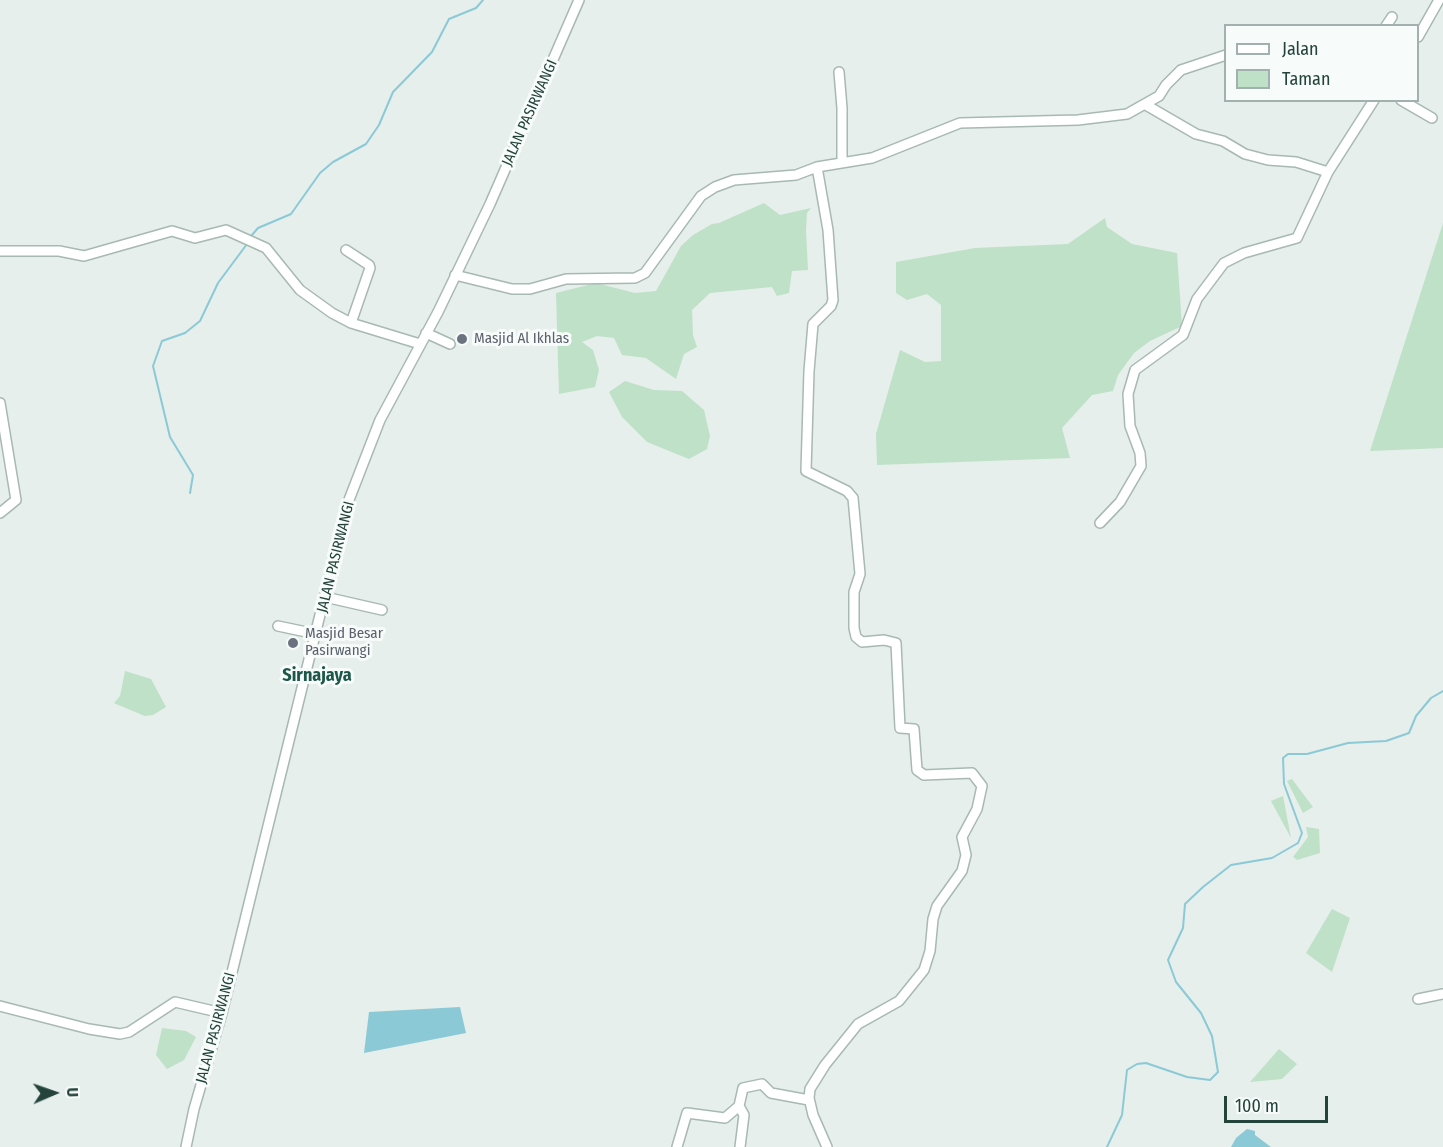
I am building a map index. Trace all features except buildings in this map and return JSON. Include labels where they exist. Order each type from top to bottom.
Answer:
[{"type":"street","name":"JALAN PASIRWANGI","points":[[186,1147],[194,1109],[222,1013],[355,483],[380,420],[490,204],[579,0]]},
{"type":"street","points":[[1419,35],[1439,0]]},
{"type":"street","points":[[1387,24],[1392,17]]},
{"type":"street","points":[[455,275],[512,289],[530,289],[566,279],[635,278],[645,273],[693,206],[715,187],[734,180],[796,175],[817,167],[842,163],[903,147],[960,123],[1078,120],[1127,114],[1160,96],[1166,85],[1181,70],[1224,56]]},
{"type":"street","points":[[839,72],[843,108],[842,163]]},
{"type":"street","points":[[1100,524],[1120,502],[1141,466],[1140,453],[1130,426],[1128,387],[1135,370],[1183,335],[1197,299],[1224,263],[1244,253],[1297,238],[1328,172],[1373,102]]},
{"type":"street","points":[[1404,102],[1432,118]]},
{"type":"street","points":[[1146,105],[1196,134],[1223,141],[1245,154],[1268,160],[1296,162],[1328,172]]},
{"type":"street","points":[[817,167],[828,230],[832,300],[831,306],[813,324],[808,371],[806,471],[847,491],[853,498],[860,574],[854,592],[856,637],[862,642],[884,640],[896,643],[900,728],[914,729],[916,770],[924,776],[972,773],[982,786],[977,809],[962,837],[966,855],[962,871],[937,906],[933,919],[930,951],[924,970],[900,1001],[858,1024],[810,1089],[809,1100],[827,1147]]},
{"type":"street","points":[[0,252],[59,251],[84,256],[172,231],[195,238],[226,230],[266,248],[300,290],[351,323],[420,344]]},
{"type":"street","points":[[346,250],[370,268],[351,323]]},
{"type":"street","points":[[426,333],[450,344]]},
{"type":"street","points":[[0,402],[16,500],[0,513]]},
{"type":"street","points":[[325,597],[382,610]]},
{"type":"street","points":[[278,626],[316,634]]},
{"type":"street","points":[[1418,999],[1443,994]]},
{"type":"street","points":[[0,1006],[89,1029],[120,1034],[129,1032],[175,1002],[222,1013]]},
{"type":"street","points":[[677,1147],[687,1113],[723,1119],[739,1106],[743,1088],[760,1083],[771,1093],[809,1100]]},
{"type":"street","points":[[739,1106],[744,1116],[740,1147]]},
{"type":"green space","points":[[764,203],[780,215],[811,208],[807,213],[806,230],[808,270],[792,271],[789,293],[777,296],[772,287],[710,293],[692,310],[693,335],[697,347],[684,354],[676,379],[646,358],[622,355],[614,338],[597,336],[582,342],[593,350],[599,370],[595,387],[559,394],[556,293],[596,283],[635,293],[656,291],[681,246],[693,235],[712,224]]},
{"type":"green space","points":[[1105,218],[1107,227],[1132,244],[1177,253],[1182,326],[1150,341],[1134,353],[1118,375],[1113,391],[1092,395],[1062,428],[1070,458],[877,465],[876,434],[900,350],[925,362],[941,361],[941,305],[927,294],[907,300],[896,293],[896,262],[975,248],[1068,244]]},
{"type":"green space","points":[[1443,223],[1443,448],[1370,451]]},
{"type":"green space","points":[[625,381],[654,390],[682,391],[704,410],[710,436],[707,449],[689,459],[647,442],[622,417],[609,392]]},
{"type":"green space","points":[[125,671],[151,679],[166,707],[153,715],[145,716],[114,703],[120,696]]},
{"type":"green space","points":[[1292,779],[1313,807],[1303,813],[1287,781]]},
{"type":"green space","points":[[1283,796],[1291,838],[1271,801]]},
{"type":"green space","points":[[1306,827],[1319,829],[1320,853],[1297,860],[1293,857],[1308,837]]},
{"type":"green space","points":[[1332,909],[1350,918],[1332,972],[1306,953]]},
{"type":"green space","points":[[162,1028],[186,1031],[196,1037],[184,1060],[167,1069],[156,1055]]},
{"type":"green space","points":[[1279,1049],[1297,1064],[1282,1079],[1250,1082]]},
{"type":"water","points":[[460,1007],[466,1033],[364,1053],[369,1012]]},
{"type":"water","points":[[1247,1129],[1255,1131],[1255,1135],[1271,1147],[1231,1147],[1236,1138]]},
{"type":"waterway","points":[[252,235],[258,228],[291,214],[320,173],[333,162],[366,144],[379,125],[393,92],[432,52],[449,19],[476,8],[483,0]]},
{"type":"waterway","points":[[190,493],[193,475],[170,437],[153,366],[162,341],[185,333],[200,321],[218,283],[247,244]]},
{"type":"waterway","points":[[1107,1147],[1122,1115],[1127,1070],[1137,1064],[1146,1063],[1187,1077],[1210,1080],[1218,1072],[1212,1036],[1201,1013],[1176,982],[1168,960],[1183,928],[1185,904],[1203,887],[1231,865],[1272,858],[1298,843],[1302,833],[1284,784],[1283,758],[1288,754],[1307,754],[1348,743],[1386,741],[1409,733],[1416,716],[1431,698],[1443,691]]},
{"type":"place","name":"Masjid Al Ikhlas","points":[[462,339]]},
{"type":"place","name":"Masjid Besar Pasirwangi","points":[[293,643]]},
{"type":"district","name":"Sirnajaya","points":[[317,676]]}]
